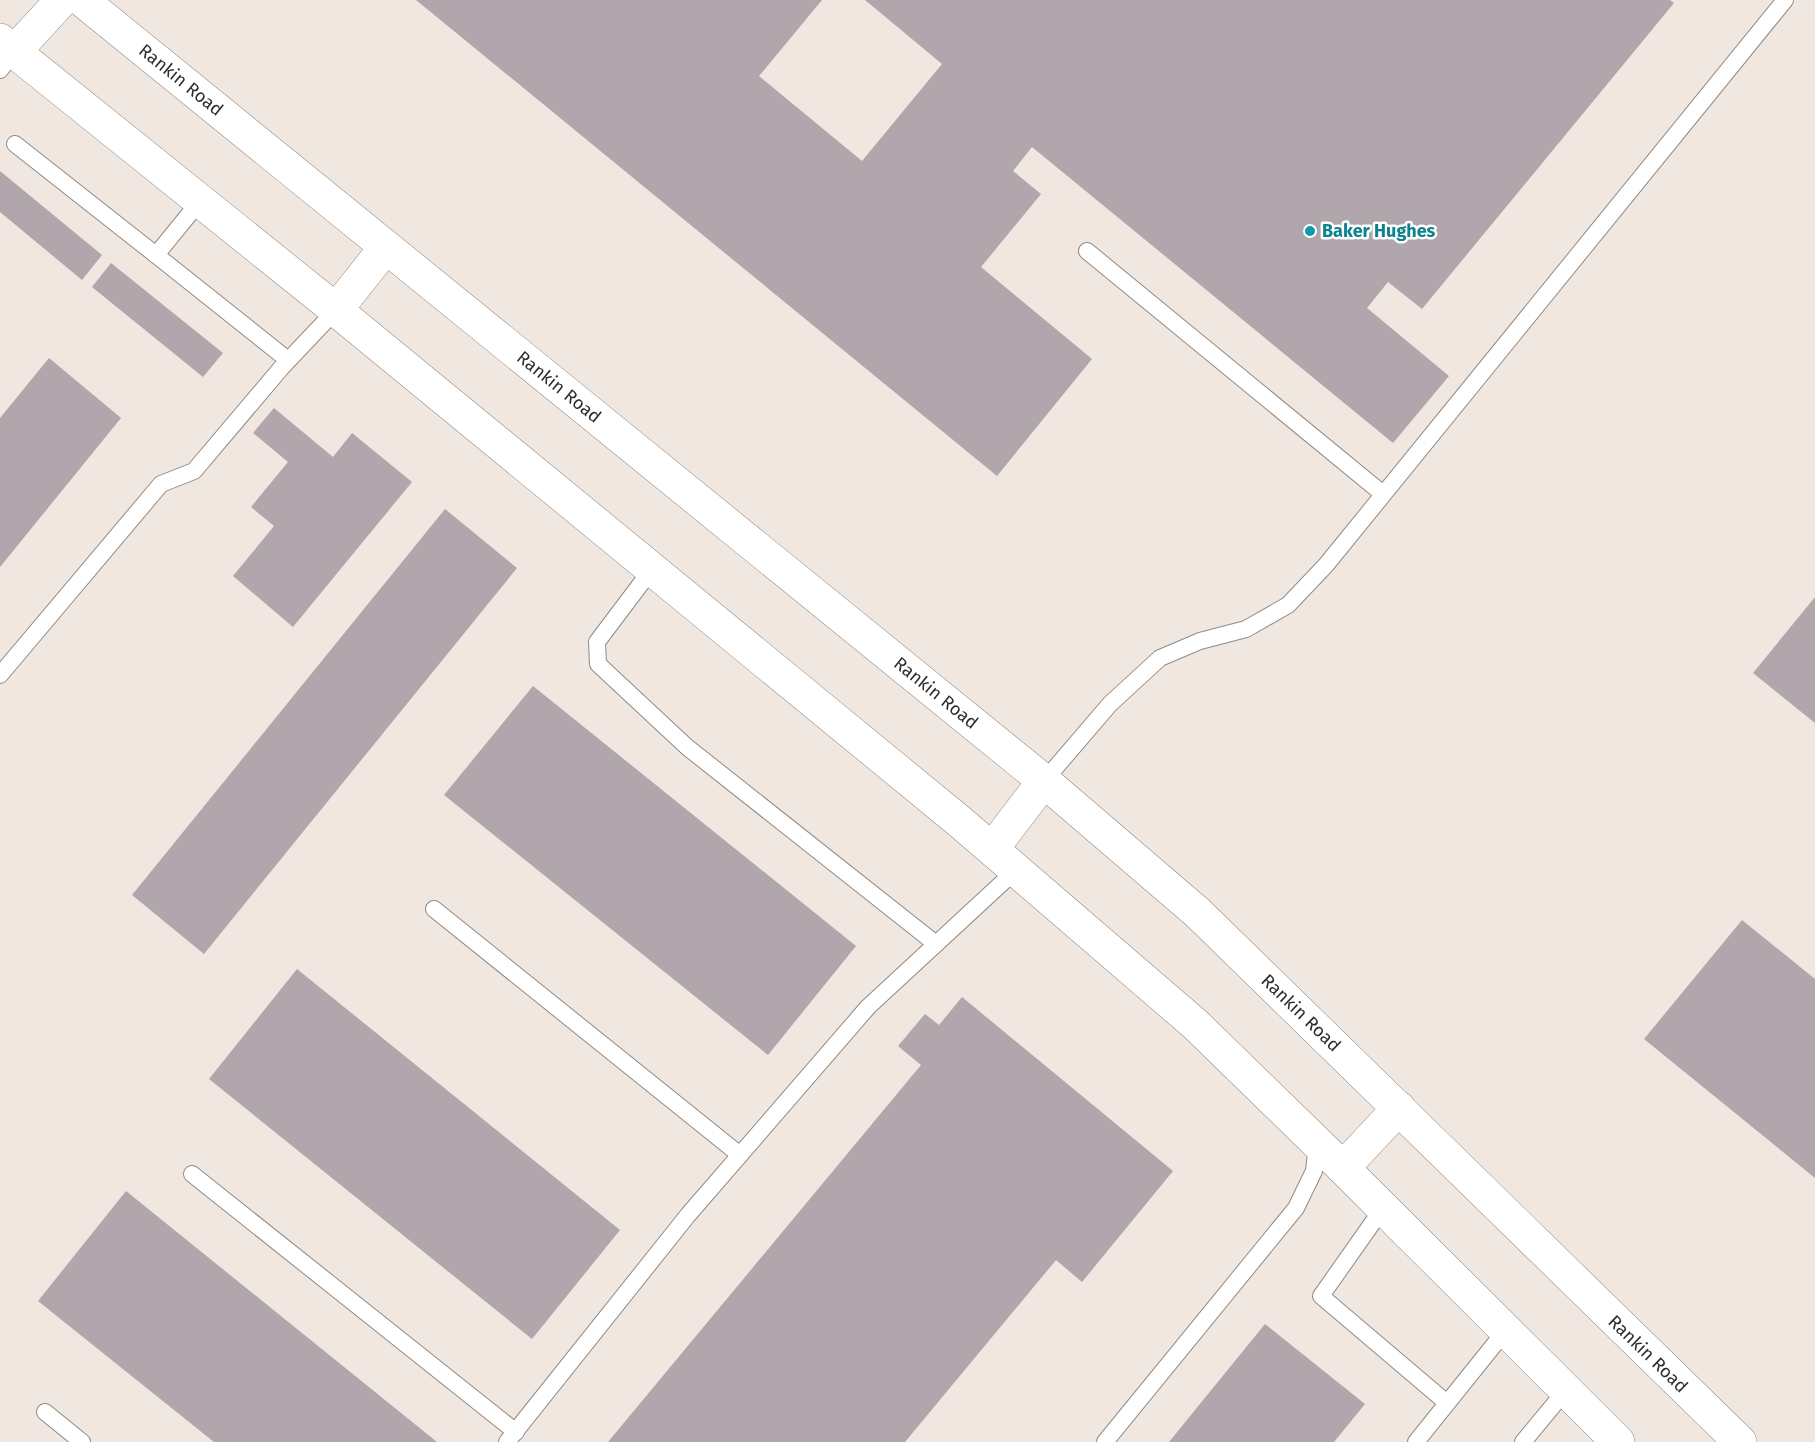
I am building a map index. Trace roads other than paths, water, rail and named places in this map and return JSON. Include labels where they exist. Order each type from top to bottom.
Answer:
[{"type":"main road","points":[[62,0],[5,54],[200,201],[336,310],[992,849],[1195,1024],[1618,1442]]},
{"type":"main road","name":"Rankin Road","points":[[82,0],[1044,781],[1198,913],[1740,1442]]},
{"type":"main road","points":[[336,310],[386,247]]},
{"type":"main road","points":[[992,849],[1044,781]]},
{"type":"main road","points":[[1343,1168],[1399,1108]]},
{"type":"lane","points":[[1044,781],[1110,704],[1160,658],[1200,641],[1246,629],[1288,605],[1326,565],[1785,0]]},
{"type":"lane","points":[[15,144],[288,360]]},
{"type":"lane","points":[[156,255],[200,201]]},
{"type":"lane","points":[[1086,251],[1383,494]]},
{"type":"lane","points":[[0,675],[161,484],[194,471],[288,360],[336,310]]},
{"type":"lane","points":[[652,569],[597,642],[598,664],[687,747],[936,944]]},
{"type":"lane","points":[[192,1174],[512,1437],[688,1215],[868,1007],[1016,870]]},
{"type":"lane","points":[[434,909],[740,1155]]},
{"type":"lane","points":[[1105,1442],[1296,1208],[1314,1171],[1317,1143]]},
{"type":"lane","points":[[1383,1208],[1321,1296],[1447,1403]]},
{"type":"lane","points":[[1416,1442],[1506,1330]]},
{"type":"lane","points":[[1523,1442],[1566,1390]]},
{"type":"lane","points":[[45,1412],[82,1442]]},
{"type":"place","name":"Baker Hughes","points":[[1310,231]]}]
